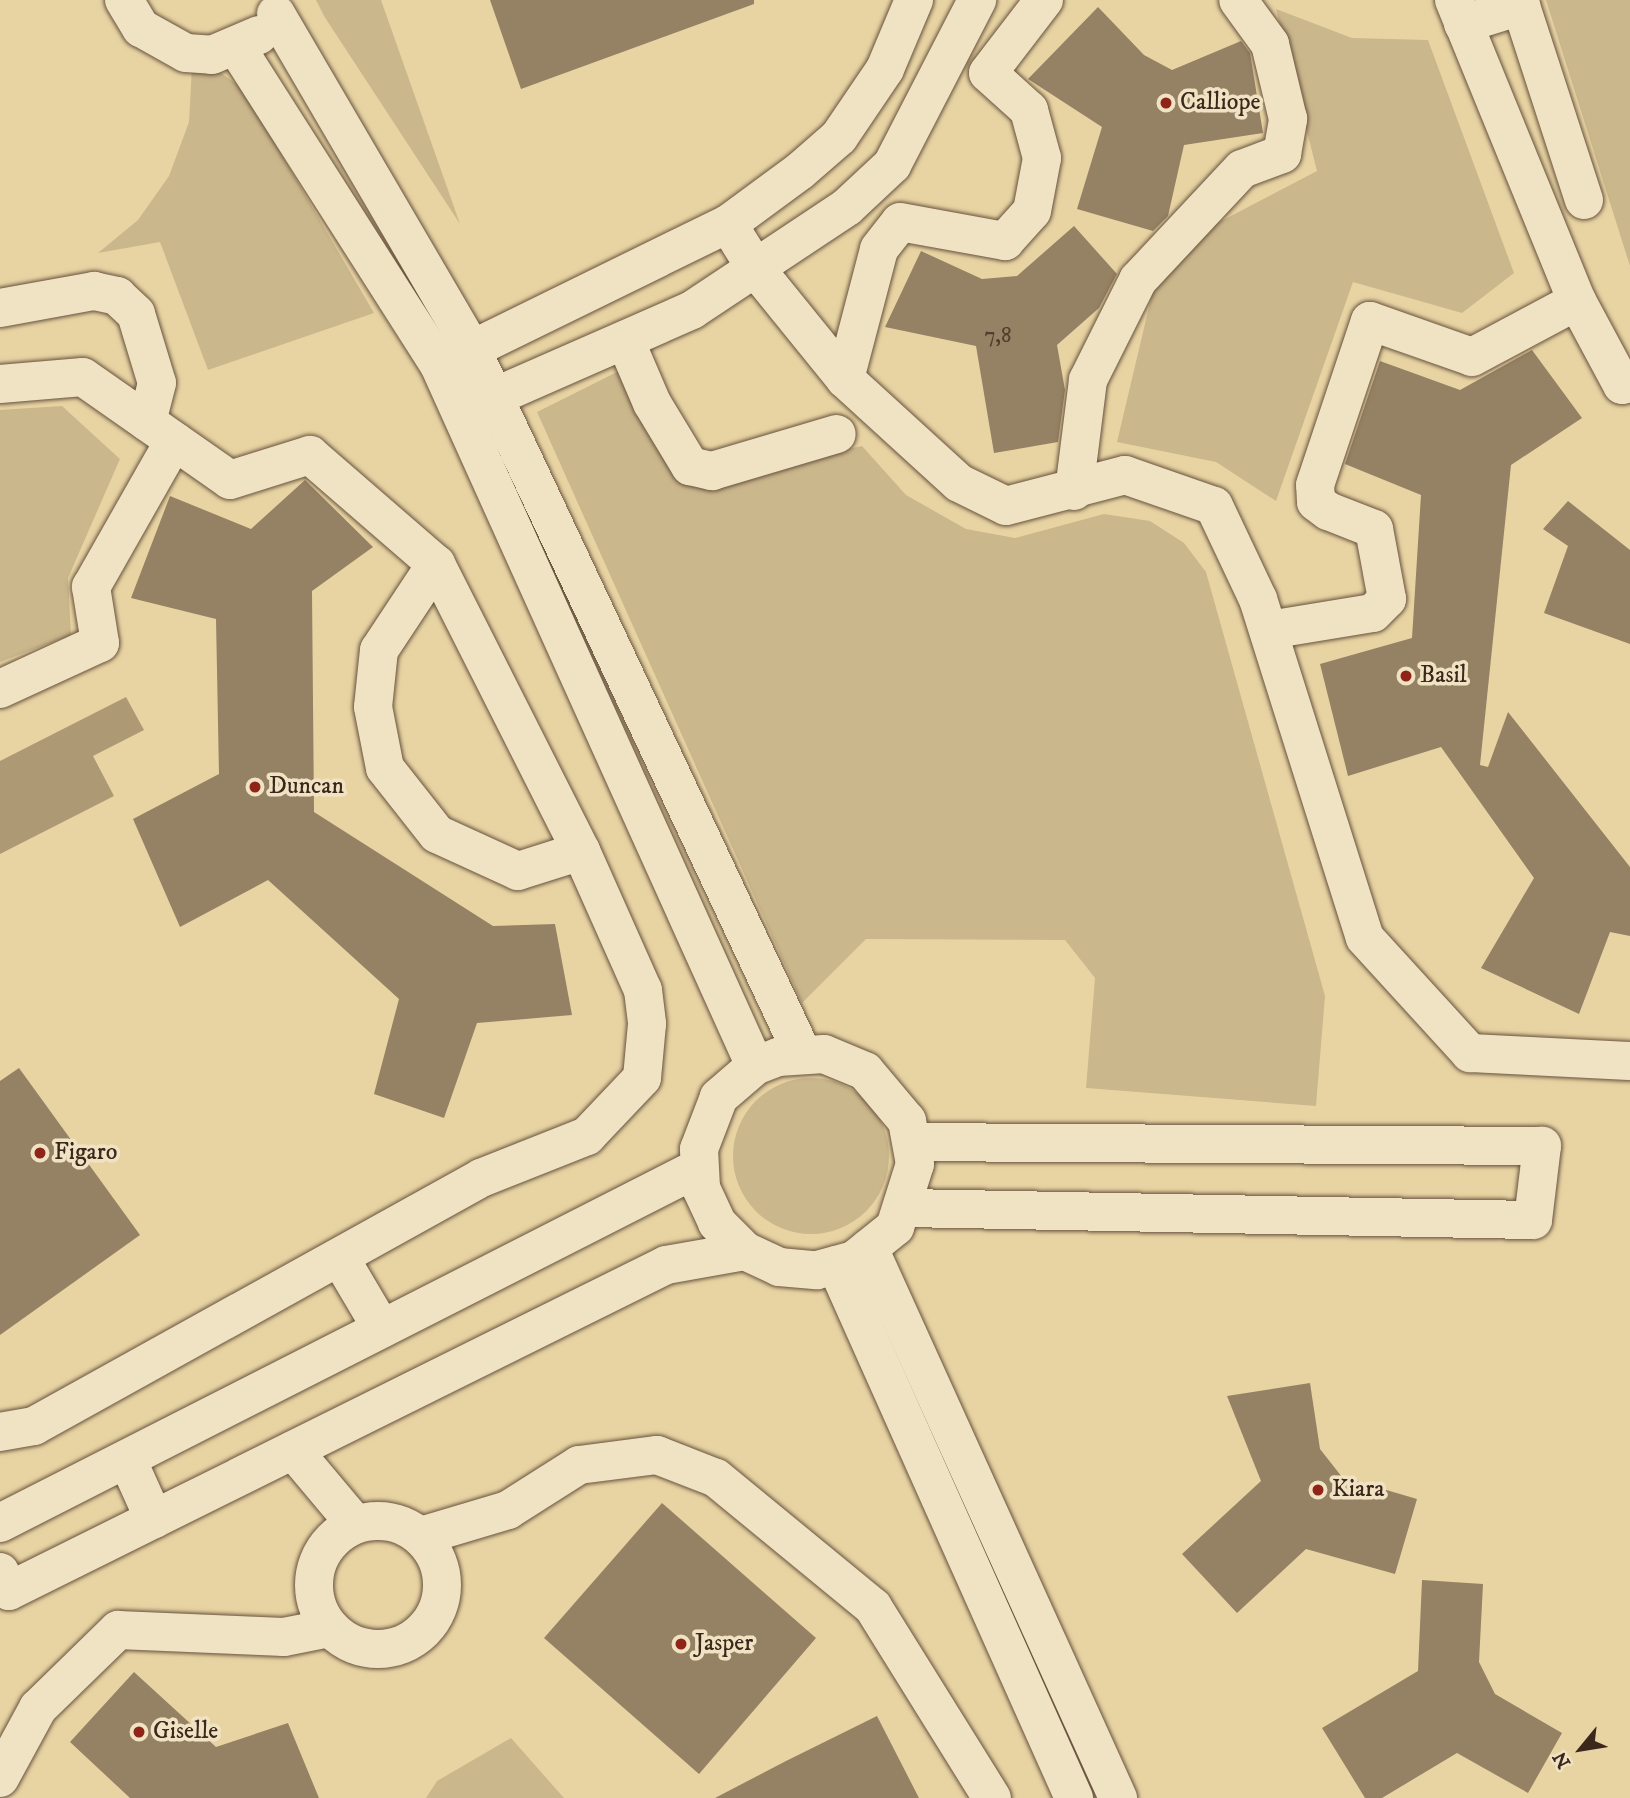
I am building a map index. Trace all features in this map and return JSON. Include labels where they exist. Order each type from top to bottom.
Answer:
[{"type":"street","points":[[124,0],[141,28],[162,44],[212,55],[237,48],[279,7],[478,405],[755,1066]]},
{"type":"street","points":[[456,357],[728,224],[839,137],[885,69],[914,0]]},
{"type":"street","points":[[478,405],[692,310],[847,208],[892,165],[977,0]]},
{"type":"street","points":[[845,379],[879,249],[900,222],[1005,242],[1032,211],[1042,158],[1029,110],[988,73],[1044,0]]},
{"type":"street","points":[[1074,491],[1088,380],[1138,280],[1242,169],[1282,154],[1288,118],[1270,44],[1238,0]]},
{"type":"street","points":[[1584,200],[1521,6],[1458,12],[1577,301],[1622,385],[1630,383]]},
{"type":"street","points":[[237,48],[456,357]]},
{"type":"street","points":[[728,224],[755,269],[845,379],[959,483],[1006,506],[1074,491],[1125,475],[1213,506],[1269,630],[1365,938],[1470,1053],[1630,1061]]},
{"type":"street","points":[[0,308],[93,291],[117,296],[136,314],[157,383],[160,432],[91,587],[100,643],[0,689]]},
{"type":"street","points":[[1269,630],[1373,613],[1387,599],[1374,529],[1328,511],[1316,502],[1315,485],[1370,321],[1472,357],[1577,301]]},
{"type":"street","points":[[625,341],[652,403],[690,466],[712,471],[837,434]]},
{"type":"street","points":[[0,384],[83,377],[230,480],[310,455],[436,564],[581,851],[643,990],[642,1078],[587,1136],[481,1178],[34,1426],[0,1432]]},
{"type":"street","points":[[478,405],[802,1053]]},
{"type":"street","points":[[436,564],[379,650],[373,707],[385,768],[437,834],[518,871],[581,851]]},
{"type":"street","points":[[802,1053],[865,1071],[897,1102],[913,1142],[906,1208],[869,1248],[836,1265],[779,1267],[745,1251],[717,1223],[698,1168],[710,1113],[755,1066],[802,1053]]},
{"type":"street","points":[[906,1208],[1533,1220],[1542,1146],[913,1142]]},
{"type":"street","points":[[0,1523],[698,1168]]},
{"type":"street","points":[[869,1248],[1118,1798]]},
{"type":"street","points":[[0,1572],[9,1591],[666,1265],[745,1251]]},
{"type":"street","points":[[341,1258],[382,1329]]},
{"type":"street","points":[[836,1265],[1074,1798]]},
{"type":"street","points":[[293,1450],[355,1524]]},
{"type":"street","points":[[421,1536],[508,1510],[579,1465],[657,1455],[716,1478],[873,1607],[992,1798]]},
{"type":"street","points":[[127,1459],[154,1519]]},
{"type":"street","points":[[355,1524],[401,1524],[421,1536],[441,1573],[438,1609],[428,1625],[415,1638],[380,1649],[345,1640],[330,1628],[314,1597],[317,1561],[339,1533],[355,1524]]},
{"type":"street","points":[[0,1777],[38,1708],[118,1630],[284,1637],[330,1628]]},
{"type":"shaded area","points":[[316,0],[381,0],[460,224],[324,16]]},
{"type":"shaded area","points":[[1546,0],[1630,0],[1630,266]]},
{"type":"shaded area","points":[[1276,9],[1352,38],[1428,40],[1514,273],[1462,313],[1353,282],[1276,501],[1216,462],[1117,442],[1162,252],[1317,171]]},
{"type":"shaded area","points":[[192,66],[220,72],[244,90],[374,313],[208,370],[160,242],[98,253],[138,220],[169,176],[189,122]]},
{"type":"shaded area","points":[[623,369],[704,480],[862,446],[906,495],[966,529],[1015,538],[1104,514],[1150,521],[1184,543],[1206,572],[1325,996],[1316,1106],[1086,1088],[1095,978],[1065,940],[866,939],[802,1003],[537,412]]},
{"type":"shaded area","points":[[62,406],[120,459],[68,578],[71,635],[0,662],[0,410]]},
{"type":"shaded area","points":[[126,697],[144,730],[93,756],[114,796],[0,854],[0,761]]},
{"type":"shaded area","points":[[811,1078],[841,1084],[866,1101],[883,1126],[889,1156],[883,1186],[866,1211],[841,1228],[811,1234],[781,1228],[756,1211],[739,1186],[733,1156],[739,1126],[756,1101],[781,1084]]},
{"type":"shaded area","points":[[511,1738],[564,1798],[426,1798],[437,1781]]},
{"type":"building","points":[[490,0],[754,0],[754,4],[521,89]]},
{"type":"building","name":"Calliope","points":[[1098,7],[1144,55],[1172,70],[1241,41],[1250,53],[1263,133],[1184,145],[1168,216],[1153,231],[1077,209],[1102,127],[1028,79]]},
{"type":"building","points":[[1074,226],[1117,274],[1099,308],[1057,345],[1065,390],[1058,442],[994,453],[976,346],[885,327],[921,251],[982,279],[1017,276]]},
{"type":"building","name":"Basil","points":[[1532,350],[1582,418],[1511,465],[1480,765],[1488,767],[1508,712],[1630,867],[1630,936],[1610,932],[1579,1014],[1481,968],[1534,878],[1441,747],[1348,776],[1320,664],[1412,638],[1421,495],[1345,464],[1380,361],[1460,390]]},
{"type":"building","name":"Duncan","points":[[305,480],[373,547],[312,591],[314,812],[493,926],[555,924],[572,1015],[477,1023],[444,1118],[374,1094],[399,999],[268,880],[180,927],[133,819],[219,774],[216,619],[131,598],[170,496],[251,529]]},
{"type":"building","points":[[1568,501],[1630,550],[1630,644],[1544,613],[1568,546],[1543,529]]},
{"type":"building","name":"Figaro","points":[[19,1068],[140,1235],[0,1335],[0,1081]]},
{"type":"building","name":"Kiara","points":[[1310,1383],[1320,1449],[1342,1477],[1417,1499],[1395,1574],[1306,1549],[1237,1613],[1182,1554],[1261,1481],[1227,1396]]},
{"type":"building","name":"Jasper","points":[[662,1503],[816,1638],[699,1774],[544,1638]]},
{"type":"building","points":[[1422,1580],[1483,1584],[1479,1662],[1495,1694],[1562,1733],[1528,1793],[1457,1753],[1382,1798],[1365,1798],[1322,1728],[1418,1671]]},
{"type":"building","name":"Giselle","points":[[134,1672],[216,1747],[288,1723],[319,1798],[130,1798],[70,1742]]},
{"type":"building","points":[[877,1716],[919,1798],[715,1798],[786,1761]]},
{"type":"place","name":"Calliope","points":[[1166,103]]},
{"type":"place","name":"Basil","points":[[1406,676]]},
{"type":"place","name":"Duncan","points":[[255,787]]},
{"type":"place","name":"Figaro","points":[[40,1153]]},
{"type":"place","name":"Kiara","points":[[1318,1490]]},
{"type":"place","name":"Jasper","points":[[681,1644]]},
{"type":"place","name":"Giselle","points":[[139,1732]]}]
